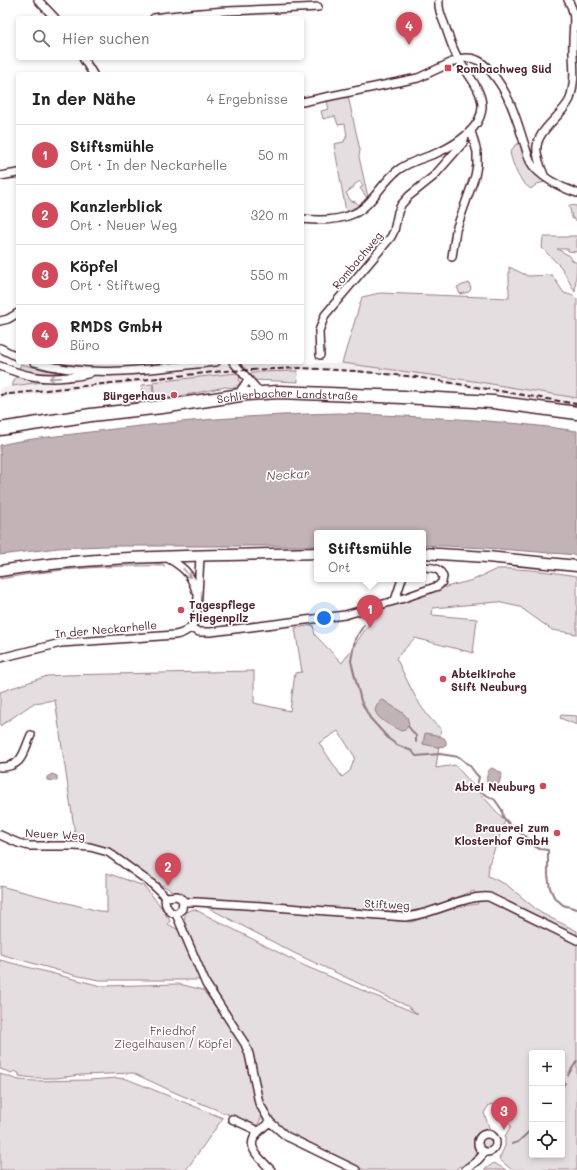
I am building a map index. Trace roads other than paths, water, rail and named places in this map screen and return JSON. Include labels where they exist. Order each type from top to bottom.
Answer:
[{"type":"main road","name":"Schlierbacher Landstraße","points":[[0,429],[84,416],[162,407],[257,393],[296,392],[493,402],[577,413]]},
{"type":"main road","points":[[0,571],[29,566],[92,560],[314,553]]},
{"type":"main road","points":[[426,553],[488,557],[577,566]]},
{"type":"street","points":[[38,0],[53,16]]},
{"type":"street","name":"Rombachweg","points":[[320,355],[319,331],[325,315],[391,237],[401,205],[409,196],[434,176],[463,143],[468,133],[478,122],[482,112],[482,105],[478,90],[454,50],[441,16],[439,0]]},
{"type":"street","points":[[544,175],[538,158],[537,143],[541,134],[565,109],[570,98],[575,79],[576,69],[573,42],[574,17],[568,0]]},
{"type":"street","points":[[170,16],[194,13],[318,7]]},
{"type":"street","points":[[304,102],[418,78],[459,59],[465,58],[477,60],[483,64],[498,80],[505,91],[516,116],[530,161],[534,168],[562,187],[577,193]]},
{"type":"street","points":[[84,60],[92,72]]},
{"type":"street","points":[[304,219],[326,220],[355,213],[368,204],[398,170],[446,149],[468,133],[476,152],[477,165],[456,230],[452,257]]},
{"type":"street","points":[[0,176],[16,173]]},
{"type":"street","points":[[0,321],[8,319],[16,314]]},
{"type":"street","points":[[0,348],[16,355]]},
{"type":"street","points":[[43,364],[60,368],[122,372],[200,364]]},
{"type":"street","points":[[235,364],[256,388],[257,393]]},
{"type":"street","points":[[0,366],[27,376],[44,378],[82,375],[93,371]]},
{"type":"street","points":[[237,396],[248,380]]},
{"type":"street","points":[[200,556],[197,615],[190,628],[199,632],[211,632],[328,618],[354,613],[438,586],[442,582],[442,572],[435,568],[426,567]]},
{"type":"street","points":[[166,557],[189,574],[198,597]]},
{"type":"street","points":[[395,600],[401,582]]},
{"type":"street","name":"In der Neckarhelle","points":[[0,658],[61,643],[175,635],[190,628]]},
{"type":"street","points":[[0,767],[12,766],[17,763],[22,757],[31,735]]},
{"type":"street","name":"Neuer Weg","points":[[0,835],[29,846],[90,847],[108,852],[152,884],[166,897]]},
{"type":"street","name":"Stiftweg","points":[[166,897],[172,895],[177,896],[182,898],[184,902],[262,906],[405,918],[424,914],[473,898],[489,897],[577,940]]},
{"type":"street","points":[[166,897],[165,901],[172,913],[176,914],[206,984],[246,1044],[259,1103],[270,1122],[286,1136],[356,1170]]},
{"type":"street","points":[[176,914],[181,911],[184,902]]},
{"type":"street","points":[[232,1119],[258,1131]]},
{"type":"street","points":[[270,1122],[258,1131],[253,1138],[256,1155],[271,1170]]},
{"type":"street","points":[[465,1170],[478,1160],[485,1152]]},
{"type":"water","name":"Neckar","points":[[339,413],[428,417],[488,421],[577,431],[577,555],[426,545],[426,530],[314,530],[314,546],[104,546],[58,548],[0,555],[0,445],[45,437],[121,428],[277,415]]},
{"type":"water","points":[[383,700],[407,717],[409,724],[405,730],[401,731],[385,722],[376,714],[375,710],[377,705]]},
{"type":"water","points":[[425,733],[444,738],[446,741],[446,746],[437,747],[423,744]]},
{"type":"water","points":[[492,768],[502,774],[496,792],[490,788],[487,782],[488,772]]},
{"type":"water","points":[[52,774],[57,776],[57,781],[47,780],[47,777]]},
{"type":"waterway","points":[[364,625],[355,639],[351,661],[361,701],[370,718],[389,739],[397,745],[412,751],[416,756],[440,754],[459,757],[470,766],[479,777],[477,785],[481,786],[481,792],[495,800],[502,810],[503,817],[513,828],[531,840],[534,846],[540,849],[548,850],[548,875],[550,888],[554,897],[563,905],[577,909]]},
{"type":"waterway","points":[[408,726],[416,736],[416,742]]},
{"type":"waterway","points":[[568,1075],[577,1061]]},
{"type":"waterway","points":[[512,1144],[518,1142],[529,1132]]},
{"type":"railway","points":[[0,395],[224,371],[300,368],[355,371],[416,377],[577,404]]},
{"type":"place","name":"RMDS GmbH","points":[[409,45]]},
{"type":"place","name":"Rombachweg Süd","points":[[448,68]]},
{"type":"place","name":"Bürgerhaus","points":[[174,395]]},
{"type":"place","name":"Tagespflege Fliegenpilz","points":[[181,610]]},
{"type":"place","name":"Stiftsmühle","points":[[370,628]]},
{"type":"place","name":"Abteikirche Stift Neuburg","points":[[443,679]]},
{"type":"place","name":"Abtei Neuburg","points":[[543,786]]},
{"type":"place","name":"Brauerei zum Klosterhof GmbH","points":[[557,833]]},
{"type":"place","name":"Kanzlerblick","points":[[168,886]]},
{"type":"place","name":"Köpfel","points":[[504,1130]]},
{"type":"park label","name":"Friedhof Ziegelhausen / Köpfel","points":[[173,1036]]}]
